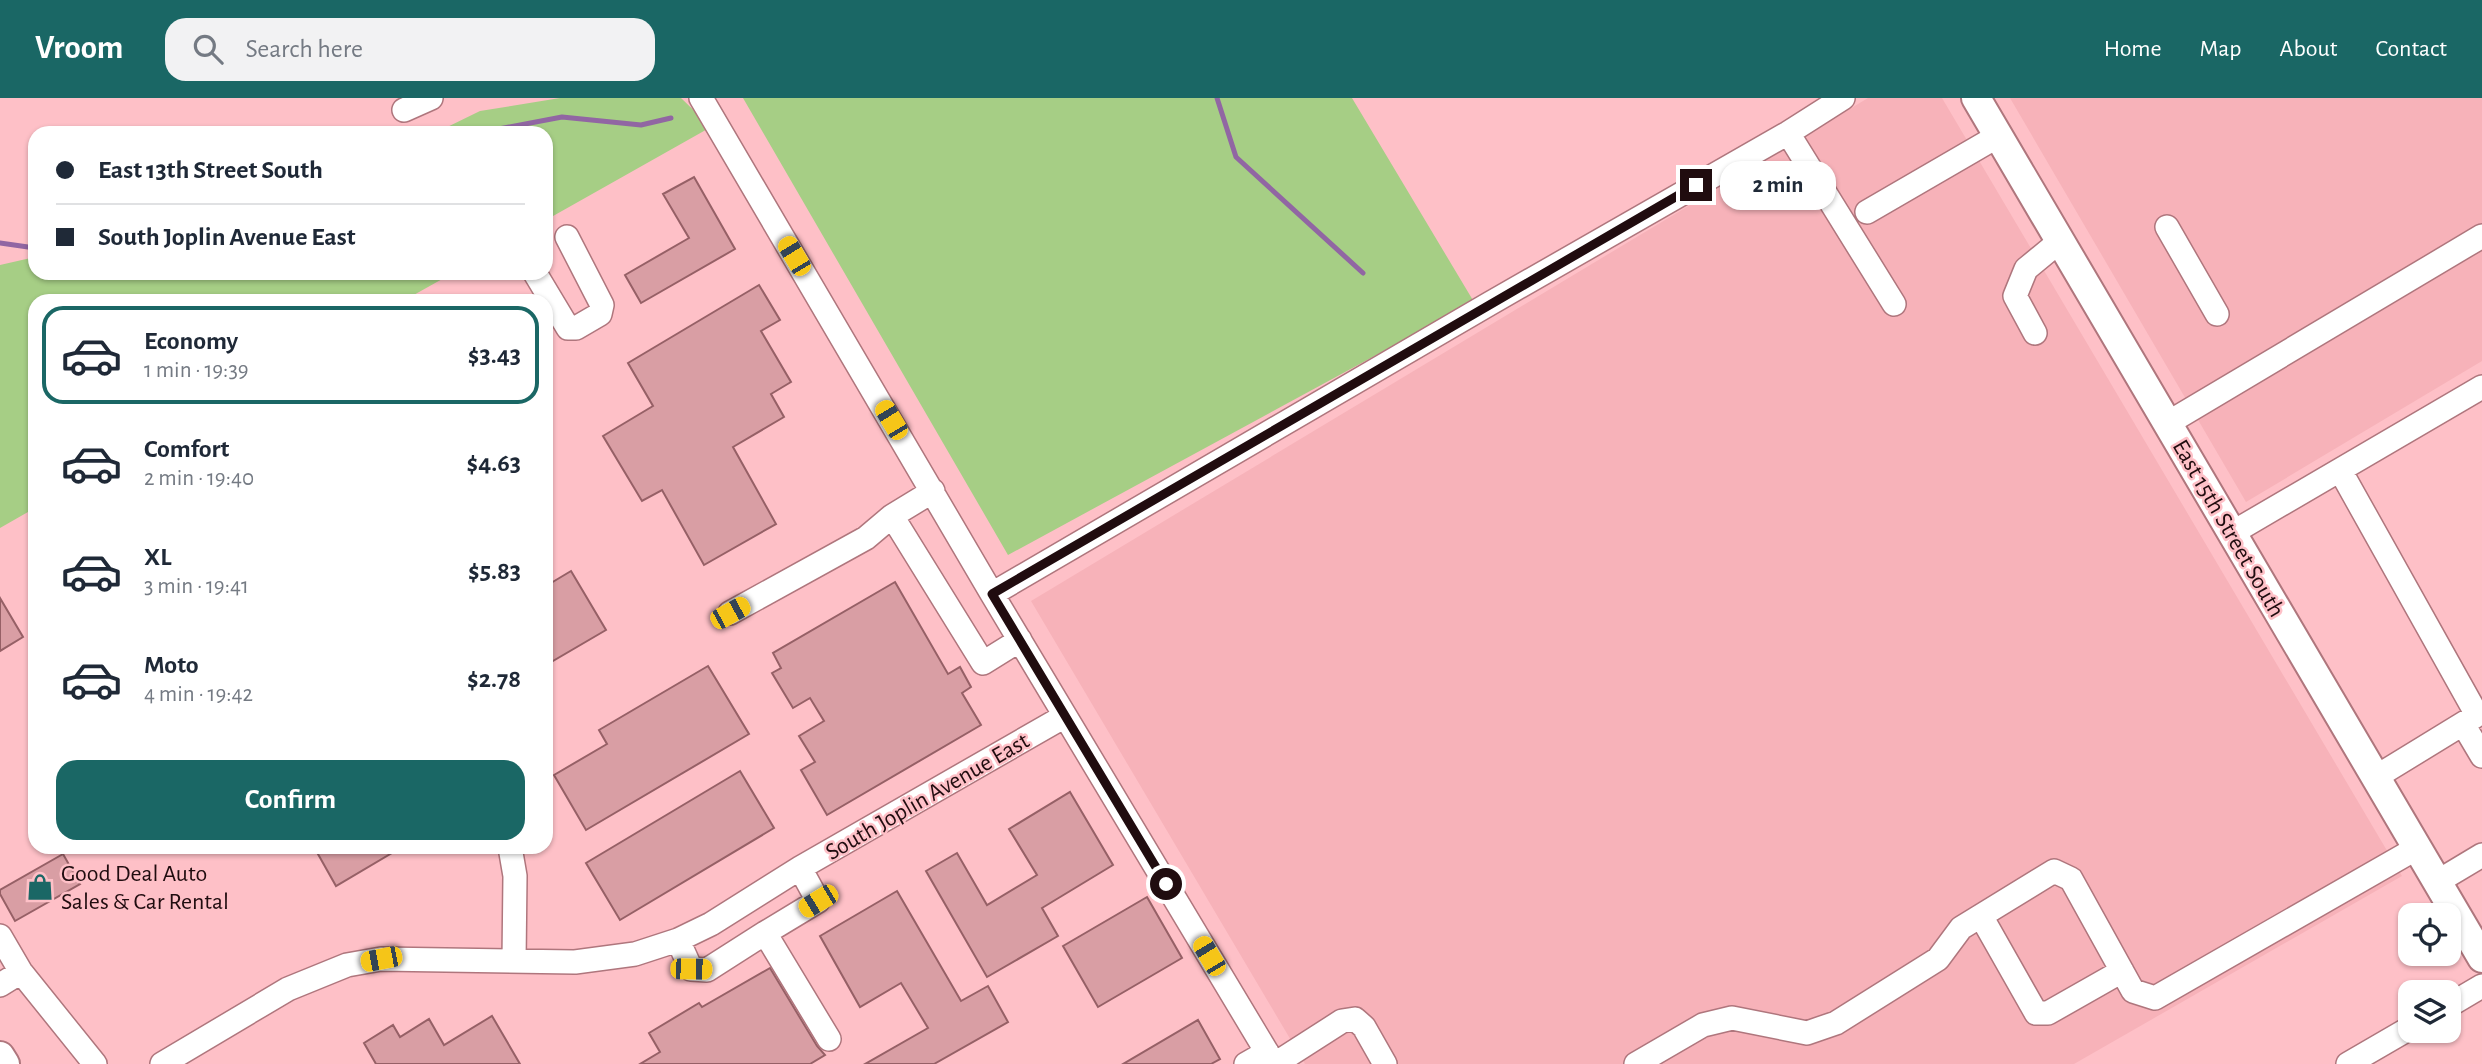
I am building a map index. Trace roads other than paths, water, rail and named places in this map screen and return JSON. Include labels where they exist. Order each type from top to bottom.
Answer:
[{"type":"main road","name":"East 15th Street South","points":[[1976,98],[2482,958]]},
{"type":"street","points":[[404,110],[431,98]]},
{"type":"street","points":[[701,98],[992,594],[1272,1060]]},
{"type":"street","points":[[992,594],[1788,133],[1843,98]]},
{"type":"street","points":[[1788,133],[1894,304]]},
{"type":"street","points":[[1867,212],[1998,136]]},
{"type":"street","points":[[2167,227],[2217,314]]},
{"type":"street","points":[[2168,423],[2482,236]]},
{"type":"street","points":[[553,303],[568,328],[576,328],[600,314],[602,305],[567,237]]},
{"type":"street","points":[[2035,333],[2015,296],[2026,269],[2060,241]]},
{"type":"street","points":[[2232,533],[2482,387]]},
{"type":"street","points":[[2340,470],[2474,717],[2482,755]]},
{"type":"street","points":[[730,613],[866,538],[892,516],[933,491]]},
{"type":"street","points":[[892,516],[983,663],[1020,640]]},
{"type":"street","name":"South Joplin Avenue East","points":[[162,1064],[288,989],[347,965],[381,959],[575,962],[635,954],[678,940],[711,924],[800,868],[1065,716]]},
{"type":"street","points":[[2376,777],[2474,717]]},
{"type":"street","points":[[1636,1064],[1703,1025],[1731,1018],[1807,1034],[1836,1023],[1938,959],[1961,928],[2054,871],[2071,879],[2133,991],[2155,999],[2417,848]]},
{"type":"street","points":[[511,854],[515,876],[514,961]]},
{"type":"street","points":[[2437,882],[2482,855]]},
{"type":"street","points":[[678,940],[691,969],[707,970],[818,901],[800,868]]},
{"type":"street","points":[[1981,916],[2036,1013],[2048,1013],[2122,971]]},
{"type":"street","points":[[765,933],[829,1039]]},
{"type":"street","points":[[0,936],[21,972],[95,1064]]},
{"type":"street","points":[[0,985],[21,972]]},
{"type":"street","points":[[2461,998],[2482,986]]},
{"type":"street","points":[[1246,1064],[1272,1060],[1342,1021],[1355,1019],[1364,1027],[1385,1064]]},
{"type":"street","points":[[2348,1064],[2398,1035]]},
{"type":"waterway","points":[[1217,98],[1236,157],[1363,273]]},
{"type":"waterway","points":[[515,126],[562,117],[641,125],[671,118]]},
{"type":"waterway","points":[[0,243],[28,247]]},
{"type":"place","name":"Good Deal Auto Sales & Car Rental","points":[[40,887]]}]
